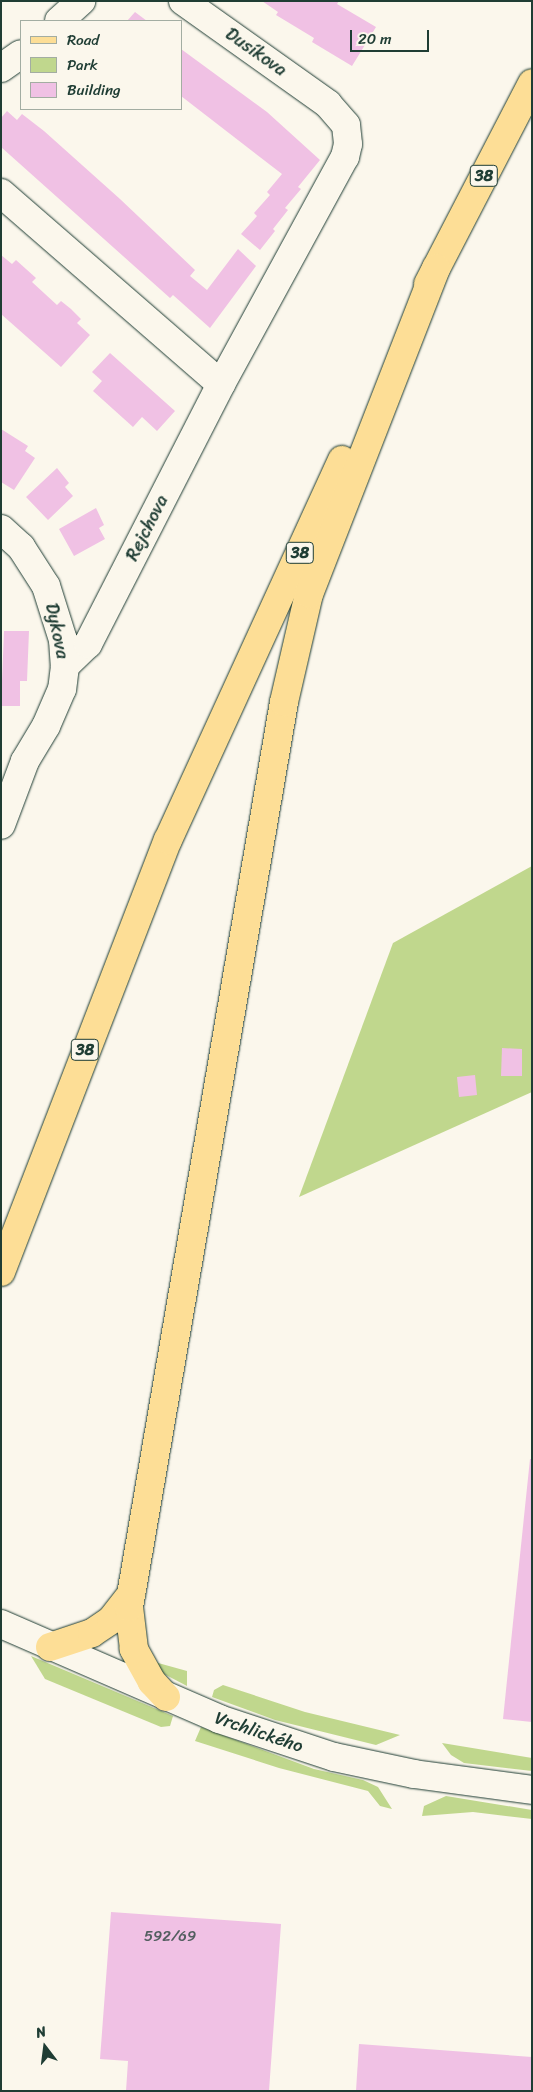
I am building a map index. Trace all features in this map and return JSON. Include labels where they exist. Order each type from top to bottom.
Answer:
[{"type":"main road","name":"38","points":[[1,1272],[168,840],[347,450],[436,268],[532,84]]},
{"type":"main road","points":[[166,1696],[152,1682],[134,1649],[128,1620],[298,632],[322,557],[436,268]]},
{"type":"main road","points":[[50,1647],[92,1633],[111,1620],[132,1592]]},
{"type":"street","points":[[60,20],[81,1]]},
{"type":"street","name":"Dusíkova","points":[[183,1],[328,104]]},
{"type":"street","points":[[1,68],[20,55]]},
{"type":"street","name":"Rejchova","points":[[65,666],[88,644],[220,384],[345,158],[346,125],[328,104]]},
{"type":"street","points":[[1,192],[220,384]]},
{"type":"street","name":"Dykova","points":[[1,529],[21,547],[46,586],[61,630],[65,666],[58,699],[13,761],[1,825]]},
{"type":"street","name":"Vrchlického","points":[[2,1625],[219,1719],[334,1757],[414,1774],[532,1790]]},
{"type":"green space","points":[[532,866],[532,1092],[299,1197],[393,943]]},
{"type":"green space","points":[[31,1656],[173,1716],[170,1726],[161,1727],[45,1679]]},
{"type":"green space","points":[[151,1661],[187,1671],[187,1686],[164,1674]]},
{"type":"green space","points":[[223,1685],[305,1712],[400,1735],[376,1745],[275,1720],[212,1697],[214,1690]]},
{"type":"green space","points":[[201,1727],[314,1769],[363,1780],[378,1787],[392,1809],[380,1806],[368,1791],[279,1768],[195,1741]]},
{"type":"green space","points":[[442,1743],[532,1758],[532,1771],[464,1763],[451,1755]]},
{"type":"green space","points":[[446,1796],[532,1810],[532,1819],[473,1812],[422,1816],[424,1806]]},
{"type":"building","points":[[262,1],[339,1],[337,4],[376,27],[352,66],[312,42],[314,38],[276,15],[278,12]]},
{"type":"building","points":[[135,12],[146,20],[128,20]]},
{"type":"building","points":[[182,50],[267,112],[320,160],[298,187],[301,189],[285,208],[288,210],[260,250],[241,234],[257,216],[254,213],[270,195],[267,192],[282,174],[182,97]]},
{"type":"building","points":[[7,111],[17,120],[22,114],[44,131],[120,199],[195,270],[190,276],[207,290],[238,249],[256,266],[210,328],[173,295],[170,298],[1,147],[1,118]]},
{"type":"building","points":[[1,255],[12,264],[16,260],[36,278],[32,282],[57,305],[61,301],[71,309],[81,319],[77,323],[90,335],[61,367],[1,314]]},
{"type":"building","points":[[110,353],[175,411],[157,431],[142,417],[133,427],[93,391],[102,381],[92,372]]},
{"type":"building","points":[[1,429],[28,446],[25,451],[35,458],[14,490],[1,482]]},
{"type":"building","points":[[57,468],[69,483],[65,487],[73,496],[48,520],[26,497]]},
{"type":"building","points":[[96,508],[104,525],[99,528],[105,539],[74,556],[59,529]]},
{"type":"building","points":[[4,631],[29,631],[27,681],[20,681],[20,706],[1,706]]},
{"type":"building","points":[[502,1048],[522,1049],[522,1076],[501,1076]]},
{"type":"building","points":[[475,1075],[477,1095],[459,1097],[457,1077]]},
{"type":"building","points":[[530,1459],[532,1459],[532,1722],[503,1719]]},
{"type":"building","points":[[111,1912],[281,1924],[269,2091],[126,2091],[128,2061],[100,2059]]},
{"type":"building","points":[[359,2044],[532,2057],[532,2091],[356,2091]]}]
